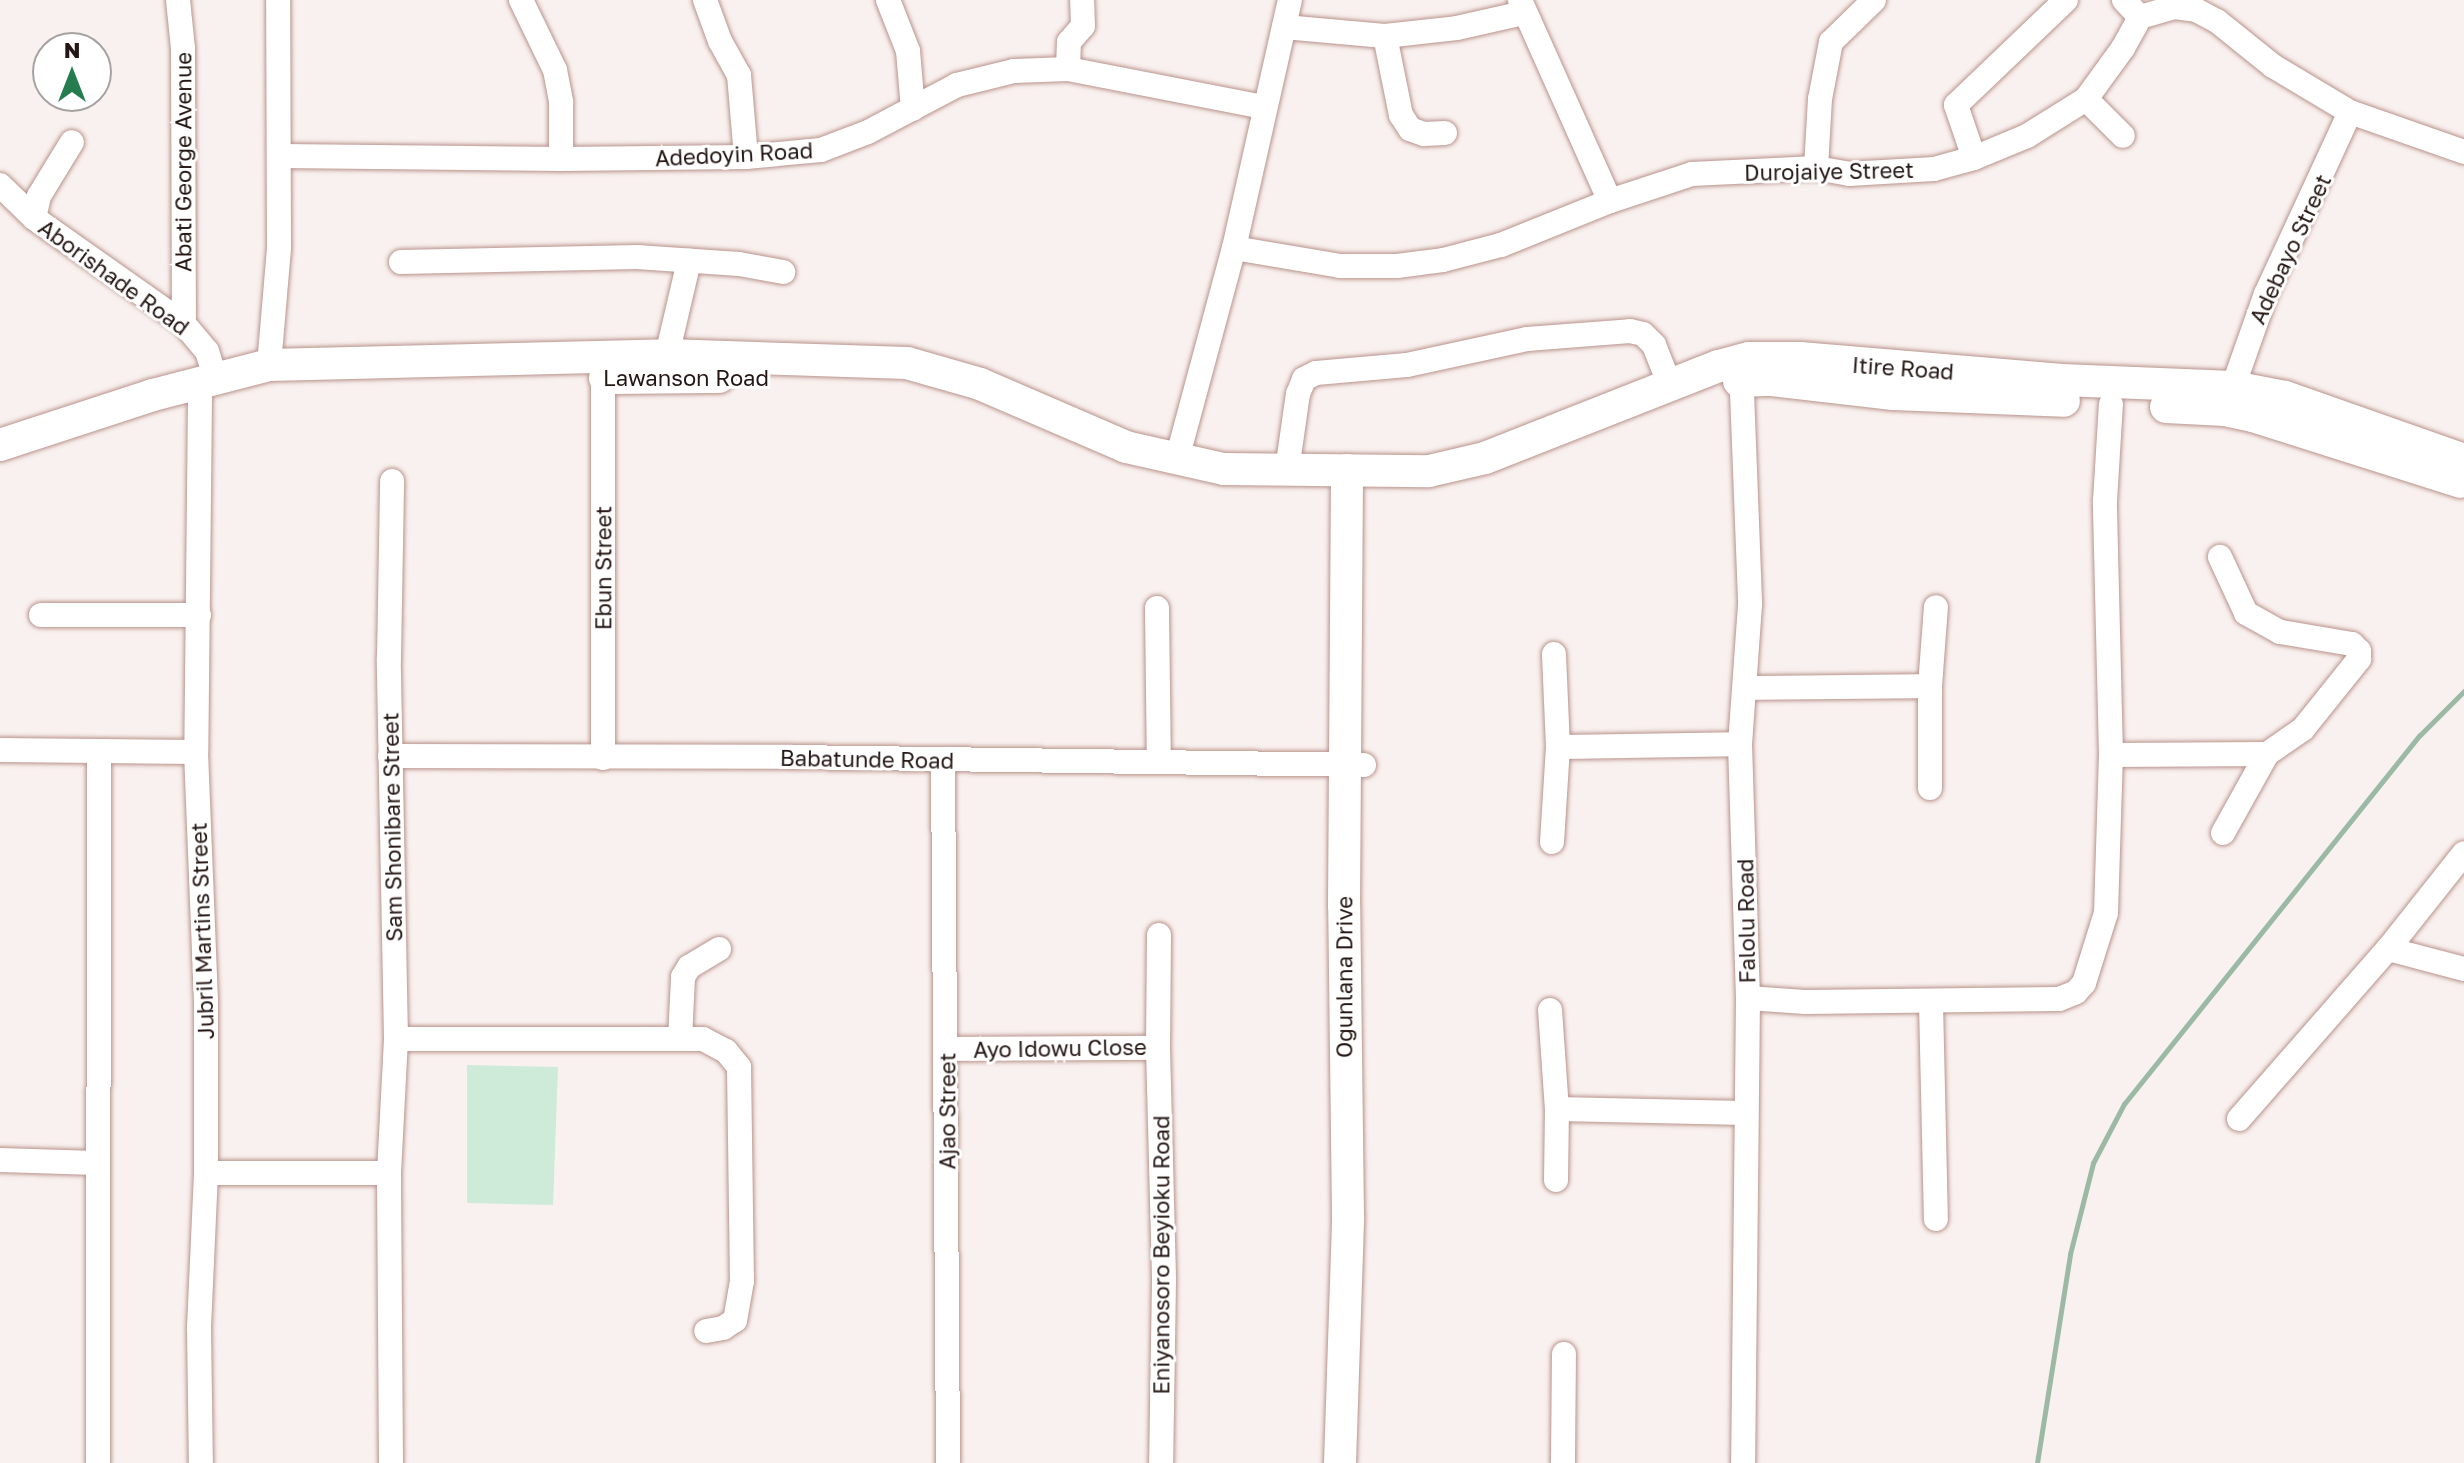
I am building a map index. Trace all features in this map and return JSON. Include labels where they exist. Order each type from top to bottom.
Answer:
[{"type":"main road","name":"Lawanson Road","points":[[0,462],[269,365],[667,355],[916,385],[1015,416],[1172,479],[1225,486],[1355,478]]},
{"type":"main road","name":"Itire Road","points":[[1355,478],[1429,471],[1473,462],[1669,383],[1800,358],[2062,380],[2233,387],[2312,406],[2464,460]]},
{"type":"main road","name":"Lawanson Road","points":[[0,445],[208,387],[603,378],[882,360],[918,366],[980,384],[1054,413],[1126,447],[1224,469],[1287,470],[1355,478]]},
{"type":"main road","name":"Itire Road","points":[[1355,478],[1442,487],[1494,474],[1713,386],[1742,370],[1800,382],[1893,394],[2225,410],[2464,482]]},
{"type":"main road","name":"Ogunlana Drive","points":[[1340,1463],[1348,1217],[1354,764],[1369,597],[1355,478]]},
{"type":"main road","name":"Ogunlana Drive","points":[[1354,764],[1366,1318],[1360,1463]]},
{"type":"street","name":"Abati George Avenue","points":[[178,0],[183,48],[184,324]]},
{"type":"street","points":[[269,365],[279,248],[278,0]]},
{"type":"street","points":[[521,0],[555,70],[561,102],[561,159]]},
{"type":"street","points":[[705,0],[720,41],[739,75],[746,157]]},
{"type":"street","points":[[888,0],[908,51],[913,109]]},
{"type":"street","points":[[1068,69],[1069,42],[1083,26],[1082,0]]},
{"type":"street","points":[[1177,459],[1234,248],[1263,107],[1290,0]]},
{"type":"street","points":[[1816,168],[1820,99],[1831,42],[1874,0]]},
{"type":"street","points":[[1974,158],[1956,105],[2066,0]]},
{"type":"street","points":[[1284,27],[1385,36],[1457,28],[1521,6],[1610,201]]},
{"type":"street","points":[[2132,9],[2175,7],[2196,10],[2217,21],[2273,66],[2350,112],[2464,152]]},
{"type":"street","name":"Durojaiye Street","points":[[1234,248],[1340,266],[1397,266],[1443,260],[1501,245],[1610,201],[1692,174],[1816,168],[1849,174],[1899,173],[1974,158],[2027,136],[2086,99],[2123,48],[2132,9]]},
{"type":"street","points":[[1385,36],[1401,115],[1410,129],[1424,134],[1445,133]]},
{"type":"street","name":"Adedoyin Road","points":[[281,156],[746,157],[821,150],[913,109],[957,85],[1014,71],[1068,69],[1201,92],[1263,107]]},
{"type":"street","points":[[2086,99],[2123,136]]},
{"type":"street","name":"Adebayo Street","points":[[2233,387],[2266,294],[2350,112]]},
{"type":"street","points":[[34,218],[39,196],[72,142]]},
{"type":"street","name":"Aborishade Road","points":[[0,185],[34,218],[184,324],[207,351],[208,387]]},
{"type":"street","points":[[401,262],[637,257],[739,264],[783,272]]},
{"type":"street","points":[[667,355],[689,261]]},
{"type":"street","points":[[1287,470],[1298,394],[1304,379],[1316,373],[1429,362],[1527,339],[1630,331],[1643,334],[1654,345],[1669,383]]},
{"type":"street","name":"Falolu Road","points":[[1742,370],[1750,605],[1740,744],[1748,998],[1743,1463]]},
{"type":"street","name":"Ebun Street","points":[[603,378],[603,758]]},
{"type":"street","name":"Jubril Martins Street","points":[[201,1463],[199,1328],[206,1173],[206,1000],[196,752],[208,387]]},
{"type":"street","points":[[1748,998],[1805,1002],[1931,1003],[2059,999],[2076,992],[2084,983],[2106,913],[2111,755],[2105,501],[2111,404]]},
{"type":"street","name":"Sam Shonibare Street","points":[[391,1463],[389,1173],[396,1039],[390,756],[392,481]]},
{"type":"street","points":[[2220,557],[2246,613],[2280,632],[2352,644],[2359,651],[2359,659],[2340,687],[2303,729],[2267,754],[2223,833]]},
{"type":"street","points":[[1930,788],[1930,686],[1936,607]]},
{"type":"street","points":[[1157,608],[1159,761]]},
{"type":"street","points":[[41,615],[199,615]]},
{"type":"street","points":[[1552,842],[1558,747],[1554,654]]},
{"type":"street","points":[[1745,688],[1930,686]]},
{"type":"street","points":[[1558,747],[1740,744]]},
{"type":"street","points":[[0,750],[196,752]]},
{"type":"street","points":[[98,1463],[96,1163],[99,751]]},
{"type":"street","points":[[2111,755],[2267,754]]},
{"type":"street","name":"Babatunde Road","points":[[390,756],[1354,764]]},
{"type":"street","name":"Ajao Street","points":[[943,760],[948,1463]]},
{"type":"street","points":[[2239,1119],[2388,949],[2464,853]]},
{"type":"street","name":"Ayo Idowu Close","points":[[947,1049],[1158,1048],[1159,935]]},
{"type":"street","points":[[680,1039],[683,977],[689,967],[719,949]]},
{"type":"street","points":[[2388,949],[2464,969]]},
{"type":"street","points":[[1931,1003],[1936,1219]]},
{"type":"street","points":[[1550,1010],[1557,1109],[1556,1180]]},
{"type":"street","points":[[396,1039],[680,1039],[713,1043],[726,1051],[739,1067],[740,1306],[735,1320],[723,1328],[706,1331]]},
{"type":"street","name":"Eniyanosoro Beyioku Road","points":[[1158,1048],[1164,1251],[1161,1463]]},
{"type":"street","points":[[1557,1109],[1745,1113]]},
{"type":"street","points":[[0,1160],[96,1163]]},
{"type":"street","points":[[206,1173],[389,1173]]},
{"type":"street","points":[[1563,1463],[1564,1354]]},
{"type":"green space","points":[[467,1065],[558,1067],[553,1205],[467,1203]]},
{"type":"waterway","points":[[2037,1463],[2070,1254],[2093,1163],[2124,1104],[2420,735],[2464,691]]}]
